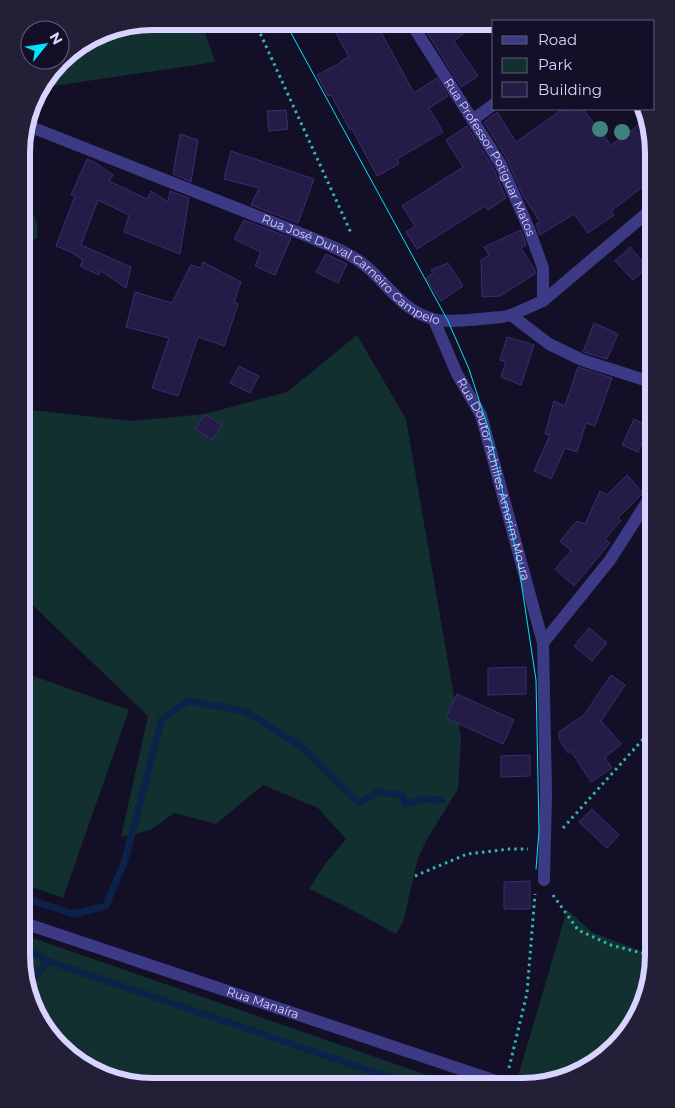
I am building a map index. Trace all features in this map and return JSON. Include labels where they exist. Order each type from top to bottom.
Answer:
[{"type":"street","name":"Rua Professor Potiguar Matos","points":[[416,30],[500,162],[529,229],[543,268],[544,301]]},
{"type":"street","points":[[474,119],[492,106]]},
{"type":"street","name":"Rua José Durval Carneiro Campelo","points":[[33,128],[305,235],[345,253],[366,266],[392,294],[407,306],[421,315],[434,320],[448,321],[510,315],[544,301],[645,215]]},
{"type":"street","points":[[510,315],[548,344],[582,360],[645,381]]},
{"type":"street","name":"Rua Doutor Achilles Amorim Moura","points":[[434,320],[458,374],[481,415],[543,643],[546,793],[544,849],[539,884]]},
{"type":"street","points":[[543,643],[610,560],[645,505]]},
{"type":"street","name":"Rua Manaíra","points":[[30,925],[487,1078]]},
{"type":"path","points":[[259,30],[354,239]]},
{"type":"path","points":[[415,876],[466,854],[509,849],[544,849],[645,737]]},
{"type":"path","points":[[539,884],[578,930],[611,945],[645,954]]},
{"type":"path","points":[[506,1078],[527,993],[539,884]]},
{"type":"green space","points":[[145,30],[204,30],[215,62],[49,87],[63,70],[70,70],[70,63],[91,46],[113,37]]},
{"type":"green space","points":[[30,207],[37,223],[37,238],[30,241]]},
{"type":"green space","points":[[357,335],[406,419],[461,737],[458,789],[427,839],[418,858],[403,922],[396,934],[309,889],[325,864],[346,839],[318,808],[263,785],[216,824],[174,813],[151,830],[121,837],[148,716],[30,603],[30,409],[132,421],[205,414],[287,392]]},
{"type":"green space","points":[[30,675],[129,710],[63,898],[30,886]]},
{"type":"green space","points":[[567,910],[592,932],[645,953],[643,979],[636,1002],[620,1030],[609,1042],[584,1062],[569,1069],[546,1076],[518,1078]]},
{"type":"green space","points":[[30,937],[436,1078],[153,1078],[121,1074],[106,1069],[78,1053],[55,1030],[46,1016],[39,1002],[32,979]]},
{"type":"building","points":[[342,30],[380,30],[414,93],[437,78],[448,96],[429,108],[443,132],[397,159],[399,164],[377,176],[352,129],[350,130],[331,95],[328,96],[317,75],[349,57],[336,33]]},
{"type":"building","points":[[469,30],[454,41],[478,76],[461,87],[426,31]]},
{"type":"building","points":[[286,110],[288,129],[269,131],[267,111]]},
{"type":"building","points":[[562,110],[584,110],[611,145],[641,123],[645,145],[645,185],[611,211],[614,215],[588,233],[574,214],[540,235],[536,224],[540,222],[522,194],[507,159],[484,122],[497,112],[516,142]]},
{"type":"building","points":[[467,126],[493,167],[506,198],[488,210],[485,206],[417,249],[406,232],[415,226],[402,206],[463,167],[446,140]]},
{"type":"building","points":[[180,134],[198,140],[191,182],[173,174]]},
{"type":"building","points":[[231,151],[314,179],[298,223],[251,205],[259,188],[224,179]]},
{"type":"building","points":[[87,159],[113,175],[109,181],[147,199],[151,191],[168,202],[170,191],[189,198],[180,254],[124,232],[129,215],[98,200],[81,245],[131,267],[126,288],[101,271],[99,275],[80,266],[83,260],[71,252],[56,246],[75,196],[71,195]]},
{"type":"building","points":[[244,220],[291,238],[275,275],[255,266],[261,252],[234,239]]},
{"type":"building","points":[[521,230],[526,245],[521,248],[535,270],[535,274],[500,296],[482,297],[481,260],[489,255],[484,247]]},
{"type":"building","points":[[630,247],[645,264],[645,270],[633,280],[615,261]]},
{"type":"building","points":[[326,254],[347,264],[338,283],[316,272]]},
{"type":"building","points":[[203,262],[241,282],[234,302],[238,304],[224,346],[198,337],[178,396],[152,388],[169,338],[126,327],[135,292],[172,303],[191,265],[201,268]]},
{"type":"building","points":[[448,263],[463,286],[441,301],[426,278],[433,273],[431,270]]},
{"type":"building","points":[[594,323],[618,334],[607,359],[583,352]]},
{"type":"building","points":[[507,337],[534,345],[521,385],[501,377],[506,362],[500,360]]},
{"type":"building","points":[[239,366],[259,376],[250,393],[230,383]]},
{"type":"building","points":[[578,367],[612,378],[595,426],[586,423],[577,452],[565,448],[551,479],[534,471],[550,435],[545,434],[554,401],[565,406]]},
{"type":"building","points":[[205,414],[222,425],[212,440],[195,429]]},
{"type":"building","points":[[634,419],[645,424],[645,435],[638,452],[622,445]]},
{"type":"building","points":[[627,475],[643,493],[618,518],[621,521],[605,539],[610,543],[574,586],[555,569],[571,551],[560,541],[577,521],[585,524],[600,491],[607,495]]},
{"type":"building","points":[[589,628],[607,643],[592,661],[574,646]]},
{"type":"building","points":[[526,667],[526,694],[488,695],[488,668]]},
{"type":"building","points":[[611,675],[625,685],[601,721],[621,744],[605,758],[612,768],[591,782],[571,751],[568,753],[559,739],[559,732],[584,715]]},
{"type":"building","points":[[457,694],[514,720],[503,744],[446,718]]},
{"type":"building","points":[[530,755],[530,776],[501,777],[501,756]]},
{"type":"building","points":[[592,809],[619,835],[607,848],[579,822]]},
{"type":"building","points":[[530,881],[530,909],[504,909],[504,882]]},
{"type":"waterway","points":[[30,900],[74,914],[106,906],[125,860],[162,719],[188,701],[245,711],[301,746],[359,803],[378,792],[401,795],[405,804],[421,799],[442,800]]},
{"type":"waterway","points":[[30,951],[48,961],[392,1078]]},
{"type":"waterway","points":[[32,980],[48,961]]},
{"type":"tram line","points":[[289,30],[448,321],[469,369],[489,431],[518,561],[536,680],[539,831],[536,869]]}]
